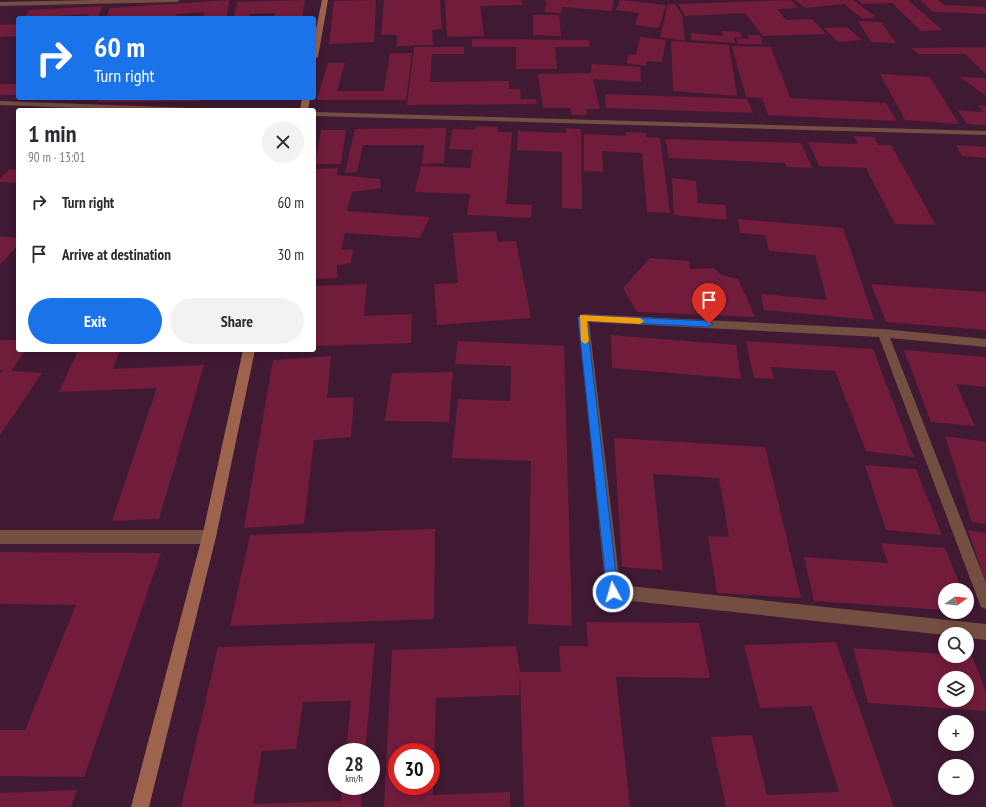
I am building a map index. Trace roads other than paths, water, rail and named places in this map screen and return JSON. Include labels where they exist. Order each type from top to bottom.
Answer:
[{"type":"street","points":[[0,4],[177,0]]},
{"type":"street","points":[[316,47],[325,0]]},
{"type":"street","points":[[0,103],[139,108]]},
{"type":"street","points":[[316,114],[986,133]]},
{"type":"street","points":[[986,342],[883,333],[582,318],[613,592],[986,632]]},
{"type":"street","points":[[883,333],[986,602]]},
{"type":"street","points":[[140,807],[209,537],[249,352]]},
{"type":"street","points":[[0,537],[209,537]]}]
